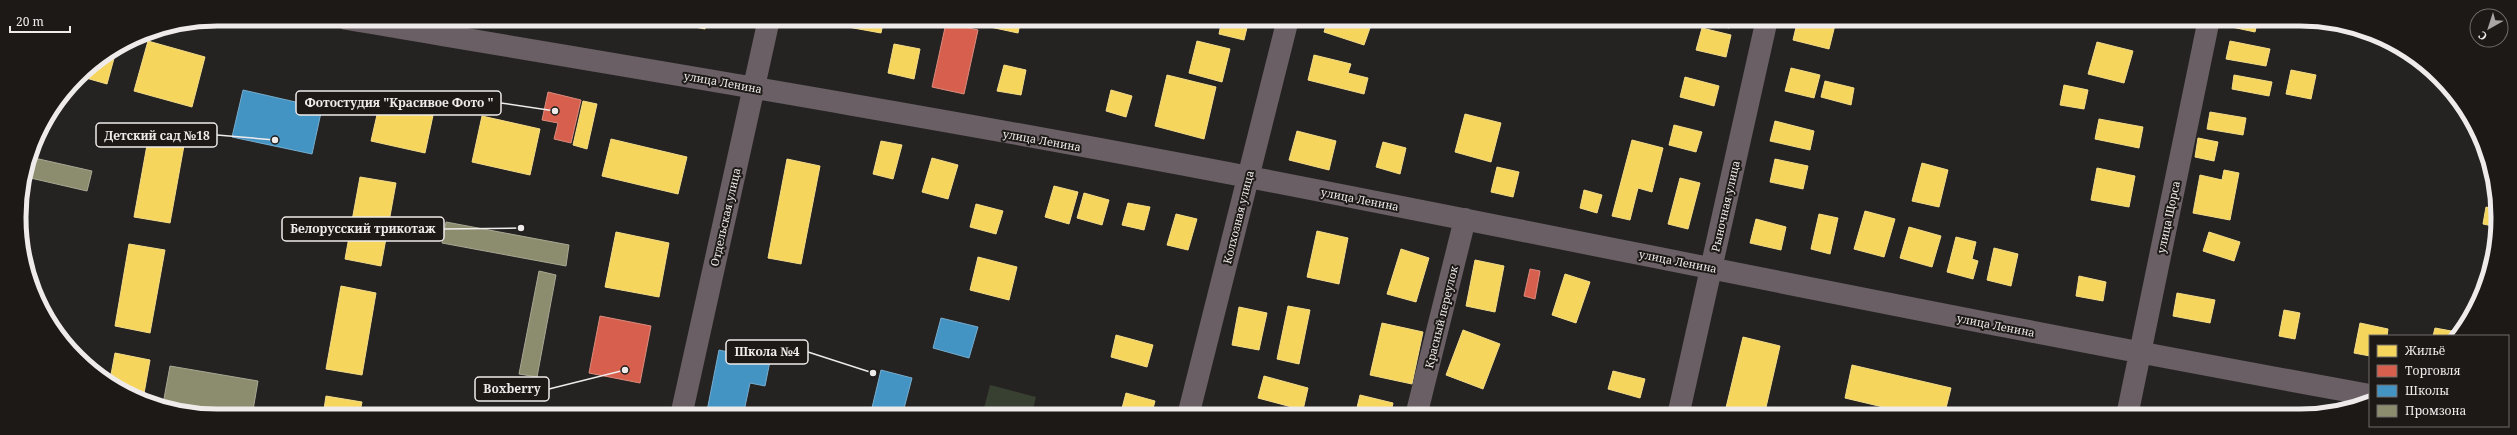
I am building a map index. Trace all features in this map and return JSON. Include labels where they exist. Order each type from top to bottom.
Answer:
[{"type":"street","name":"улица Ленина","points":[[389,26],[754,88],[1249,177],[2140,354],[2369,395]]},
{"type":"street","name":"Отдельская улица","points":[[683,409],[767,26]]},
{"type":"street","name":"Колхозная улица","points":[[1190,409],[1286,26]]},
{"type":"street","name":"Рыночная улица","points":[[1680,409],[1765,26]]},
{"type":"street","name":"улица Щорса","points":[[2128,409],[2208,26]]},
{"type":"street","name":"Красный переулок","points":[[1418,409],[1466,219]]},
{"type":"green space","points":[[990,385],[1036,397],[1033,409],[984,409]]},
{"type":"building: Жильё","points":[[690,26],[706,26],[705,29]]},
{"type":"building: Жильё","points":[[842,26],[882,26],[881,33]]},
{"type":"building: Жильё","points":[[990,26],[1020,26],[1018,33]]},
{"type":"building: Жильё","points":[[1221,26],[1247,26],[1244,40],[1219,34]]},
{"type":"building: Жильё","points":[[1326,26],[1371,26],[1364,45],[1324,32]]},
{"type":"building: Жильё","points":[[1796,26],[1835,26],[1829,49],[1793,40]]},
{"type":"building: Жильё","points":[[2227,26],[2256,26],[2255,32]]},
{"type":"building: Жильё","points":[[1702,28],[1731,35],[1726,57],[1696,50]]},
{"type":"building: Жильё","points":[[148,41],[205,57],[192,107],[134,91]]},
{"type":"building: Жильё","points":[[1197,41],[1230,49],[1222,82],[1189,73]]},
{"type":"building: Жильё","points":[[2230,41],[2270,49],[2266,66],[2226,59]]},
{"type":"building: Жильё","points":[[2097,42],[2133,51],[2124,83],[2088,74]]},
{"type":"building: Жильё","points":[[894,44],[920,49],[914,79],[888,73]]},
{"type":"building: Жильё","points":[[1314,55],[1351,64],[1348,73],[1368,78],[1364,94],[1308,80]]},
{"type":"building: Жильё","points":[[115,56],[107,84],[86,78]]},
{"type":"building: Жильё","points":[[1004,65],[1026,70],[1021,95],[997,91]]},
{"type":"building: Жильё","points":[[1791,68],[1820,75],[1814,98],[1785,91]]},
{"type":"building: Жильё","points":[[2291,70],[2316,75],[2311,99],[2286,94]]},
{"type":"building: Жильё","points":[[1167,75],[1216,87],[1204,139],[1155,126]]},
{"type":"building: Жильё","points":[[2234,75],[2272,82],[2269,96],[2232,89]]},
{"type":"building: Жильё","points":[[1685,77],[1719,86],[1714,106],[1680,97]]},
{"type":"building: Жильё","points":[[1825,81],[1854,88],[1851,105],[1821,97]]},
{"type":"building: Жильё","points":[[2064,85],[2088,90],[2084,109],[2060,105]]},
{"type":"building: Жильё","points":[[1111,90],[1132,96],[1126,117],[1106,111]]},
{"type":"building: Жильё","points":[[382,93],[435,106],[425,153],[371,141]]},
{"type":"building: Жильё","points":[[583,101],[597,104],[587,149],[573,145]]},
{"type":"building: Жильё","points":[[2210,112],[2246,118],[2243,135],[2207,129]]},
{"type":"building: Жильё","points":[[1465,114],[1501,123],[1491,162],[1455,152]]},
{"type":"building: Жильё","points":[[482,116],[540,129],[530,175],[472,162]]},
{"type":"building: Жильё","points":[[2099,119],[2143,127],[2139,148],[2095,139]]},
{"type":"building: Жильё","points":[[1775,121],[1814,131],[1810,150],[1770,141]]},
{"type":"building: Жильё","points":[[1674,125],[1702,132],[1696,152],[1669,145]]},
{"type":"building: Жильё","points":[[1297,131],[1336,141],[1329,170],[1289,160]]},
{"type":"building: Жильё","points":[[149,134],[185,140],[170,223],[134,217]]},
{"type":"building: Жильё","points":[[2198,138],[2218,142],[2214,161],[2195,157]]},
{"type":"building: Жильё","points":[[611,139],[687,157],[678,194],[602,176]]},
{"type":"building: Жильё","points":[[1632,140],[1663,148],[1652,192],[1638,188],[1630,220],[1612,216]]},
{"type":"building: Жильё","points":[[881,141],[902,145],[893,179],[873,174]]},
{"type":"building: Жильё","points":[[1383,142],[1406,148],[1400,174],[1376,167]]},
{"type":"building: Жильё","points":[[932,158],[958,165],[948,199],[922,192]]},
{"type":"building: Жильё","points":[[787,159],[820,166],[801,264],[768,258]]},
{"type":"building: Жильё","points":[[1775,159],[1808,166],[1803,189],[1770,182]]},
{"type":"building: Жильё","points":[[1922,163],[1948,170],[1939,207],[1912,201]]},
{"type":"building: Жильё","points":[[1497,167],[1519,172],[1513,197],[1491,192]]},
{"type":"building: Жильё","points":[[2097,168],[2135,176],[2129,207],[2091,200]]},
{"type":"building: Жильё","points":[[2224,170],[2239,173],[2230,220],[2193,213],[2200,175],[2222,180]]},
{"type":"building: Жильё","points":[[360,177],[396,183],[381,266],[345,259]]},
{"type":"building: Жильё","points":[[1680,178],[1700,183],[1688,229],[1668,224]]},
{"type":"building: Жильё","points":[[1054,186],[1078,192],[1069,224],[1045,217]]},
{"type":"building: Жильё","points":[[1584,190],[1602,195],[1597,213],[1580,208]]},
{"type":"building: Жильё","points":[[1084,193],[1109,200],[1102,225],[1077,218]]},
{"type":"building: Жильё","points":[[1128,203],[1150,207],[1144,230],[1122,225]]},
{"type":"building: Жильё","points":[[976,204],[1003,211],[996,234],[970,227]]},
{"type":"building: Жильё","points":[[2486,207],[2491,208],[2491,226],[2483,224]]},
{"type":"building: Жильё","points":[[1865,211],[1895,219],[1884,257],[1854,249]]},
{"type":"building: Жильё","points":[[1176,214],[1197,219],[1188,250],[1167,245]]},
{"type":"building: Жильё","points":[[1819,214],[1838,218],[1830,254],[1811,249]]},
{"type":"building: Жильё","points":[[1756,219],[1786,227],[1781,250],[1750,243]]},
{"type":"building: Жильё","points":[[1909,227],[1941,236],[1932,267],[1900,258]]},
{"type":"building: Жильё","points":[[1317,231],[1348,238],[1339,284],[1307,277]]},
{"type":"building: Жильё","points":[[616,232],[669,243],[659,297],[605,287]]},
{"type":"building: Жильё","points":[[2209,232],[2240,242],[2234,261],[2203,251]]},
{"type":"building: Жильё","points":[[1956,237],[1976,242],[1972,259],[1978,261],[1973,279],[1947,272]]},
{"type":"building: Жильё","points":[[129,244],[165,250],[150,333],[115,326]]},
{"type":"building: Жильё","points":[[1994,248],[2018,254],[2011,286],[1987,280]]},
{"type":"building: Жильё","points":[[1401,249],[1429,258],[1416,302],[1387,294]]},
{"type":"building: Жильё","points":[[978,257],[1017,267],[1009,300],[970,290]]},
{"type":"building: Жильё","points":[[1475,260],[1504,266],[1495,312],[1466,306]]},
{"type":"building: Жильё","points":[[1565,274],[1590,282],[1576,323],[1552,315]]},
{"type":"building: Жильё","points":[[2079,276],[2106,282],[2103,301],[2076,296]]},
{"type":"building: Жильё","points":[[341,286],[376,293],[362,375],[326,369]]},
{"type":"building: Жильё","points":[[2177,293],[2215,300],[2210,323],[2173,316]]},
{"type":"building: Жильё","points":[[1288,306],[1310,310],[1299,364],[1277,359]]},
{"type":"building: Жильё","points":[[1239,307],[1267,313],[1259,350],[1232,345]]},
{"type":"building: Жильё","points":[[2284,310],[2300,313],[2295,339],[2279,336]]},
{"type":"building: Жильё","points":[[1382,323],[1423,332],[1412,384],[1370,375]]},
{"type":"building: Жильё","points":[[2360,323],[2388,329],[2387,335],[2369,335],[2369,356],[2354,353]]},
{"type":"building: Жильё","points":[[2435,328],[2453,331],[2450,335],[2433,335]]},
{"type":"building: Жильё","points":[[1463,330],[1500,344],[1483,389],[1446,375]]},
{"type":"building: Жильё","points":[[1116,335],[1153,345],[1147,367],[1111,357]]},
{"type":"building: Жильё","points":[[1743,337],[1780,346],[1766,409],[1726,409]]},
{"type":"building: Жильё","points":[[115,353],[150,360],[144,394],[111,377]]},
{"type":"building: Жильё","points":[[1852,365],[1951,388],[1946,409],[1891,409],[1845,398]]},
{"type":"building: Жильё","points":[[1613,371],[1645,379],[1640,398],[1608,389]]},
{"type":"building: Жильё","points":[[1264,376],[1308,388],[1303,409],[1258,398]]},
{"type":"building: Жильё","points":[[1126,393],[1155,401],[1153,409],[1122,409]]},
{"type":"building: Жильё","points":[[1360,395],[1393,403],[1392,409],[1357,409]]},
{"type":"building: Жильё","points":[[326,396],[362,402],[360,409],[324,409]]},
{"type":"building: Торговля","points":[[945,26],[960,26],[978,30],[964,94],[932,87]]},
{"type":"building: Торговля","points":[[548,92],[581,100],[571,143],[554,139],[558,123],[542,120]]},
{"type":"building: Торговля","points":[[1530,269],[1540,271],[1535,299],[1524,296]]},
{"type":"building: Торговля","points":[[600,316],[651,326],[640,383],[589,373]]},
{"type":"building: Школы","points":[[243,90],[322,108],[312,154],[232,137]]},
{"type":"building: Школы","points":[[941,318],[978,327],[969,358],[933,348]]},
{"type":"building: Школы","points":[[719,350],[770,361],[765,386],[750,383],[744,409],[707,409]]},
{"type":"building: Школы","points":[[881,370],[912,378],[904,409],[872,409]]},
{"type":"building: Промзона","points":[[35,158],[92,171],[87,191],[30,178]]},
{"type":"building: Промзона","points":[[446,222],[569,245],[566,266],[442,243]]},
{"type":"building: Промзона","points":[[539,271],[556,275],[537,377],[519,374]]},
{"type":"building: Промзона","points":[[170,366],[258,381],[253,409],[205,409],[164,401]]},
{"type":"place","name":"Фотостудия \"Красивое Фото \"","points":[[555,111]]},
{"type":"place","name":"Детский сад №18","points":[[275,140]]},
{"type":"place","name":"Белорусский трикотаж","points":[[521,228]]},
{"type":"place","name":"Boxberry","points":[[625,370]]},
{"type":"place","name":"Школа №4","points":[[873,373]]}]
